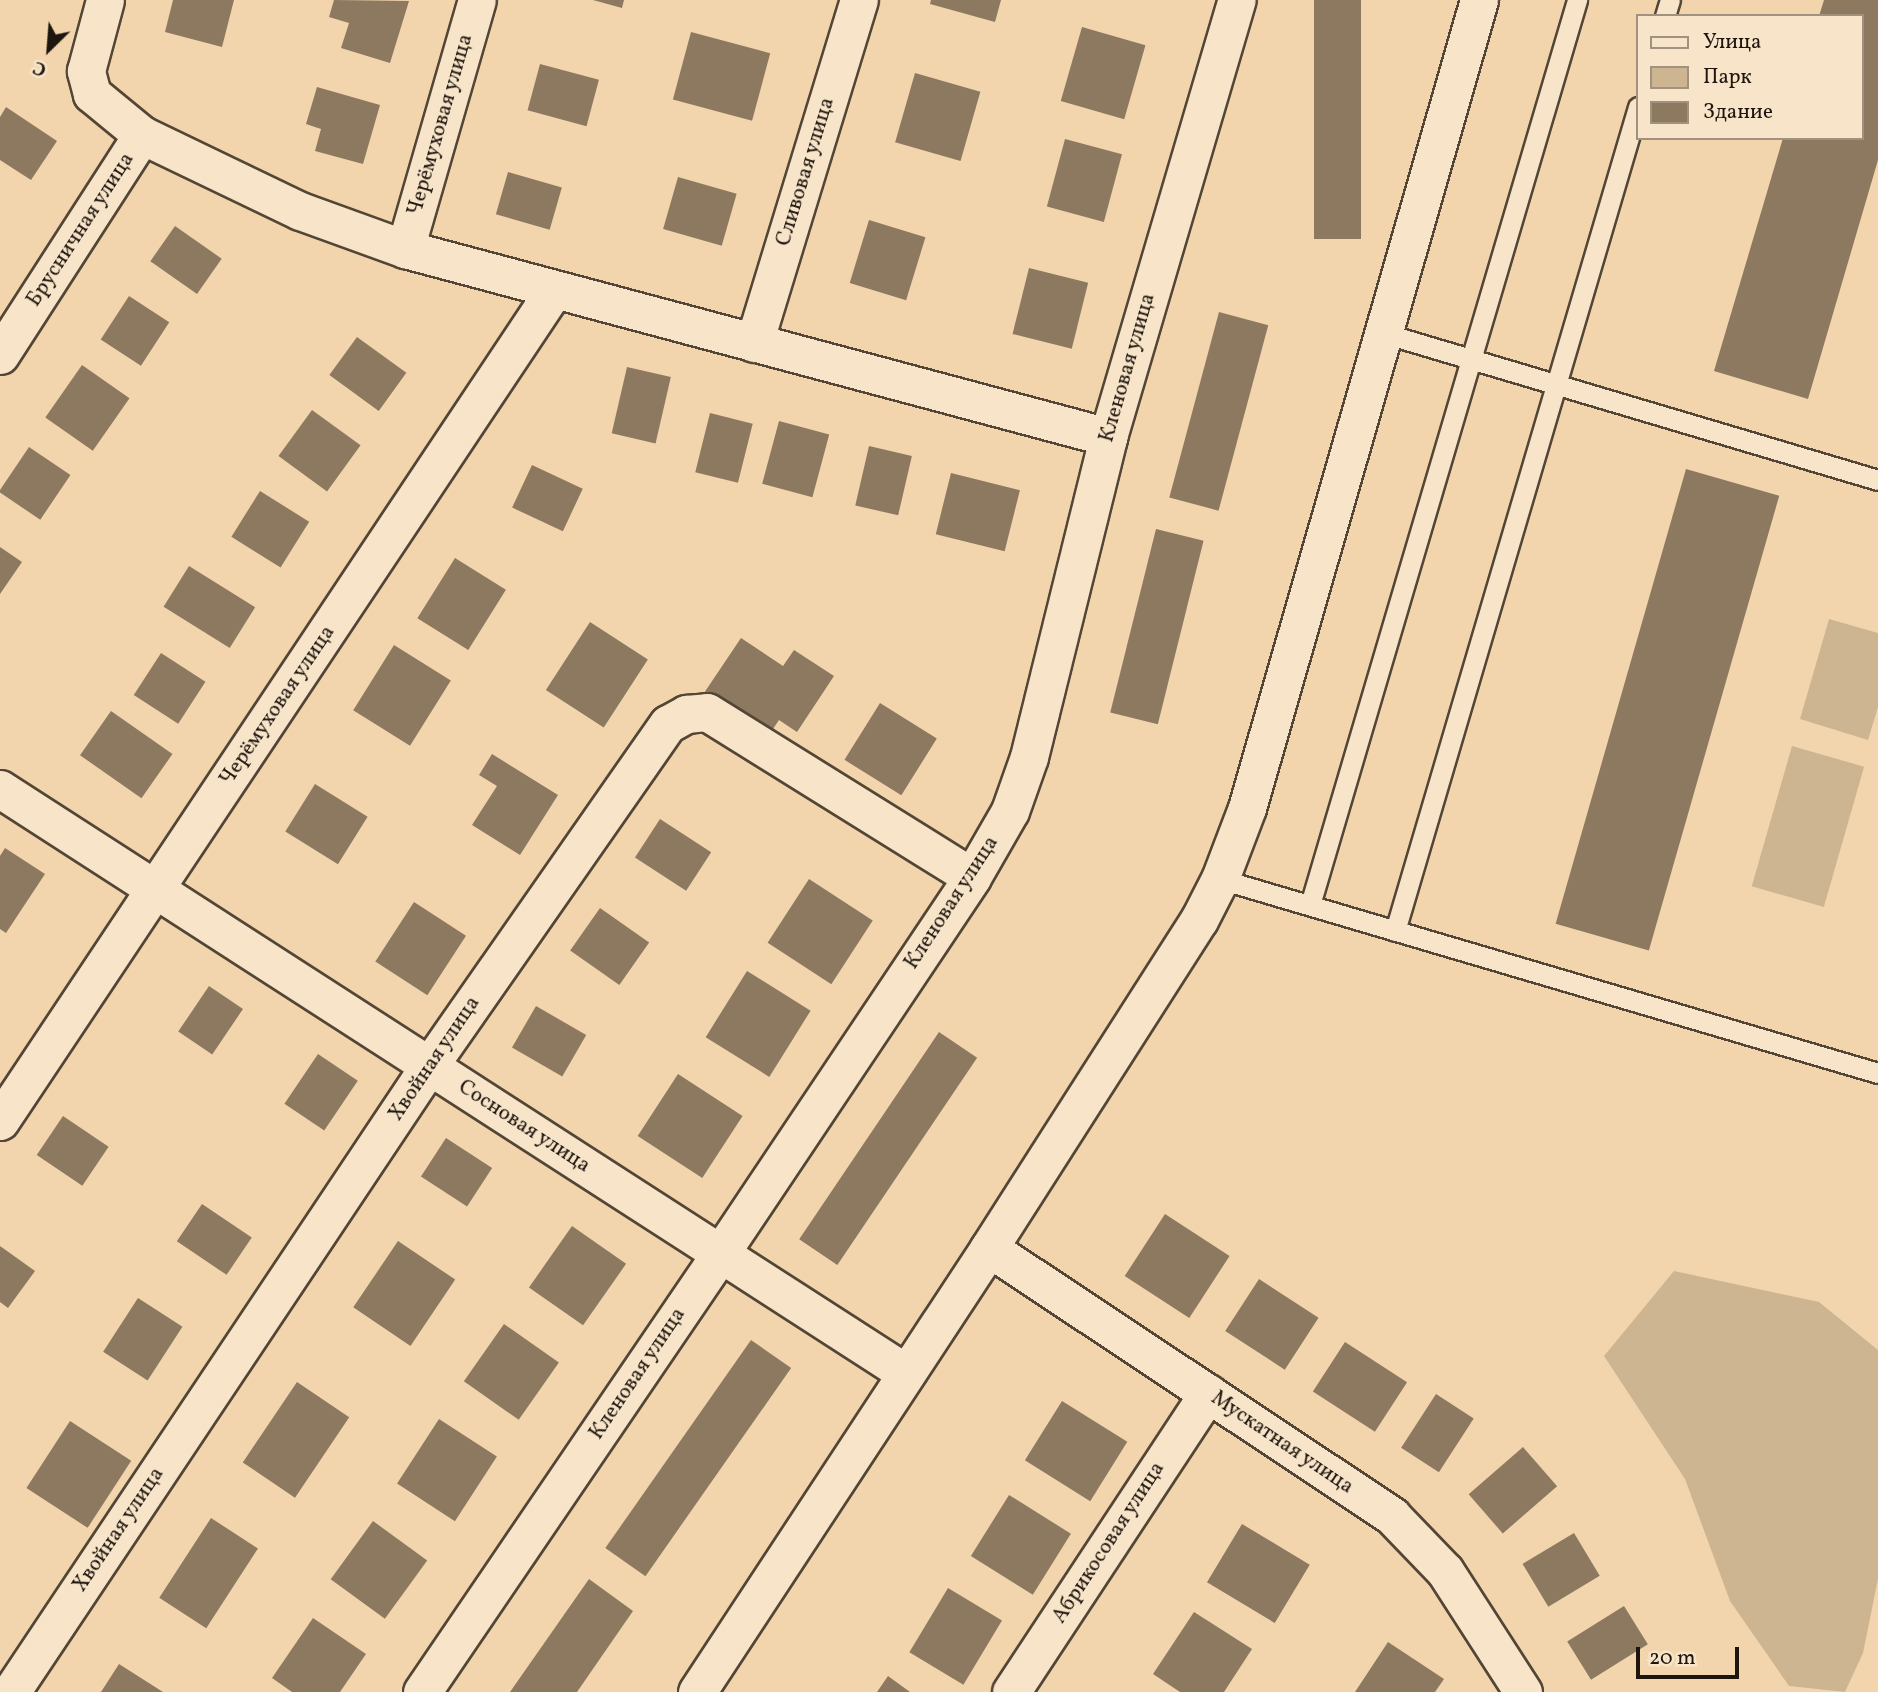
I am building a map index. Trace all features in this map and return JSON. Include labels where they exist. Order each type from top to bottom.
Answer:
[{"type":"street","name":"Брусничная улица","points":[[0,355],[142,135],[92,94],[86,71],[105,0]]},
{"type":"street","name":"Черёмуховая улица","points":[[405,249],[477,0]]},
{"type":"street","name":"Сливовая улица","points":[[754,344],[859,0]]},
{"type":"street","name":"Кленовая улица","points":[[422,1692],[972,877],[1010,811],[1030,757],[1108,437],[1237,0]]},
{"type":"street","points":[[697,1692],[989,1248],[1199,920],[1220,879],[1247,808],[1479,0]]},
{"type":"street","points":[[142,135],[300,211],[405,249],[1108,437]]},
{"type":"street","name":"Черёмуховая улица","points":[[0,1121],[554,290]]},
{"type":"street","name":"Хвойная улица","points":[[10,1692],[429,1066],[668,724],[686,714],[707,712],[972,877]]},
{"type":"street","name":"Сосновая улица","points":[[0,789],[906,1373]]},
{"type":"street","name":"Мускатная улица","points":[[989,1248],[1392,1516],[1445,1571],[1510,1685]]},
{"type":"street","name":"Абрикосовая улица","points":[[1011,1692],[1208,1394]]},
{"type":"lane","points":[[1310,905],[1577,0]]},
{"type":"lane","points":[[1395,931],[1636,114]]},
{"type":"lane","points":[[1383,333],[1878,480]]},
{"type":"lane","points":[[1220,879],[1878,1073]]},
{"type":"green space","points":[[1829,619],[1878,633],[1878,707],[1868,740],[1800,719]]},
{"type":"green space","points":[[1792,746],[1864,767],[1824,907],[1752,886]]},
{"type":"green space","points":[[1674,1271],[1819,1302],[1878,1350],[1878,1579],[1863,1653],[1845,1692],[1789,1686],[1730,1601],[1685,1479],[1604,1356]]},
{"type":"building","points":[[173,0],[234,0],[222,47],[165,32]]},
{"type":"building","points":[[334,0],[409,1],[390,63],[341,48],[349,23],[329,17]]},
{"type":"building","points":[[593,0],[624,0],[622,8]]},
{"type":"building","points":[[931,0],[1001,0],[995,22],[930,4]]},
{"type":"building","points":[[1314,0],[1361,0],[1361,239],[1314,239]]},
{"type":"building","points":[[1824,0],[1878,0],[1878,160],[1808,399],[1714,371],[1782,140],[1864,140],[1864,14],[1820,14]]},
{"type":"building","points":[[1082,27],[1145,45],[1124,119],[1061,101]]},
{"type":"building","points":[[691,32],[770,53],[752,121],[673,100]]},
{"type":"building","points":[[540,64],[599,80],[586,126],[528,110]]},
{"type":"building","points":[[915,73],[980,92],[961,161],[895,142]]},
{"type":"building","points":[[317,87],[380,105],[363,164],[315,151],[321,129],[306,124]]},
{"type":"building","points":[[6,107],[57,141],[31,180],[0,160],[0,117]]},
{"type":"building","points":[[1065,139],[1122,154],[1104,222],[1047,207]]},
{"type":"building","points":[[508,172],[562,187],[550,230],[496,214]]},
{"type":"building","points":[[678,177],[737,194],[722,246],[663,229]]},
{"type":"building","points":[[869,220],[925,237],[906,300],[850,283]]},
{"type":"building","points":[[175,226],[222,259],[197,294],[150,261]]},
{"type":"building","points":[[1029,268],[1088,283],[1072,349],[1013,334]]},
{"type":"building","points":[[129,296],[169,322],[141,366],[101,340]]},
{"type":"building","points":[[1219,312],[1268,325],[1219,511],[1169,497]]},
{"type":"building","points":[[357,337],[406,373],[379,411],[329,375]]},
{"type":"building","points":[[82,365],[130,398],[93,451],[45,417]]},
{"type":"building","points":[[627,367],[671,377],[656,443],[612,433]]},
{"type":"building","points":[[312,410],[361,445],[327,491],[278,456]]},
{"type":"building","points":[[710,413],[753,424],[738,483],[695,472]]},
{"type":"building","points":[[779,421],[829,434],[812,497],[762,484]]},
{"type":"building","points":[[869,446],[912,456],[898,515],[855,505]]},
{"type":"building","points":[[29,447],[70,475],[40,520],[0,493]]},
{"type":"building","points":[[532,465],[583,489],[563,531],[512,508]]},
{"type":"building","points":[[1686,469],[1779,496],[1649,950],[1556,924]]},
{"type":"building","points":[[951,473],[1020,490],[1005,551],[936,534]]},
{"type":"building","points":[[260,491],[309,522],[281,568],[231,537]]},
{"type":"building","points":[[1156,529],[1204,541],[1158,724],[1110,712]]},
{"type":"building","points":[[0,547],[22,562],[0,594]]},
{"type":"building","points":[[455,558],[506,590],[468,650],[417,618]]},
{"type":"building","points":[[189,566],[255,607],[230,648],[164,607]]},
{"type":"building","points":[[590,622],[648,660],[604,728],[546,690]]},
{"type":"building","points":[[741,638],[783,666],[794,650],[834,676],[797,732],[779,720],[767,738],[702,696]]},
{"type":"building","points":[[394,645],[451,681],[410,746],[353,710]]},
{"type":"building","points":[[161,653],[205,682],[178,724],[134,695]]},
{"type":"building","points":[[880,703],[937,739],[901,795],[844,760]]},
{"type":"building","points":[[111,711],[172,754],[141,798],[80,755]]},
{"type":"building","points":[[492,754],[558,795],[520,855],[472,825],[497,786],[479,775]]},
{"type":"building","points":[[315,784],[368,817],[338,864],[285,831]]},
{"type":"building","points":[[660,819],[711,852],[686,891],[635,858]]},
{"type":"building","points":[[5,848],[45,874],[6,933],[0,929],[0,856]]},
{"type":"building","points":[[809,879],[873,920],[831,984],[768,943]]},
{"type":"building","points":[[414,902],[466,936],[427,995],[375,962]]},
{"type":"building","points":[[600,908],[649,942],[619,985],[570,951]]},
{"type":"building","points":[[747,971],[811,1011],[769,1077],[706,1037]]},
{"type":"building","points":[[209,986],[243,1009],[212,1055],[178,1032]]},
{"type":"building","points":[[536,1006],[586,1035],[562,1077],[512,1048]]},
{"type":"building","points":[[939,1032],[977,1058],[837,1265],[799,1239]]},
{"type":"building","points":[[318,1054],[358,1081],[324,1131],[284,1104]]},
{"type":"building","points":[[678,1074],[743,1116],[702,1178],[638,1136]]},
{"type":"building","points":[[63,1116],[109,1147],[82,1186],[37,1155]]},
{"type":"building","points":[[446,1138],[492,1168],[467,1207],[421,1177]]},
{"type":"building","points":[[202,1204],[252,1238],[227,1275],[177,1241]]},
{"type":"building","points":[[1165,1214],[1230,1256],[1189,1318],[1125,1276]]},
{"type":"building","points":[[572,1226],[626,1264],[583,1325],[529,1287]]},
{"type":"building","points":[[398,1241],[455,1280],[410,1346],[353,1307]]},
{"type":"building","points":[[0,1246],[35,1271],[8,1308],[0,1302]]},
{"type":"building","points":[[1259,1279],[1319,1318],[1285,1370],[1225,1331]]},
{"type":"building","points":[[138,1298],[182,1327],[148,1381],[103,1352]]},
{"type":"building","points":[[504,1324],[559,1362],[519,1420],[464,1381]]},
{"type":"building","points":[[751,1340],[791,1368],[645,1576],[605,1548]]},
{"type":"building","points":[[1345,1342],[1407,1382],[1375,1432],[1313,1391]]},
{"type":"building","points":[[297,1382],[349,1417],[295,1498],[243,1462]]},
{"type":"building","points":[[1436,1394],[1474,1419],[1439,1472],[1401,1448]]},
{"type":"building","points":[[1062,1401],[1127,1442],[1090,1501],[1025,1460]]},
{"type":"building","points":[[439,1419],[497,1457],[455,1521],[397,1484]]},
{"type":"building","points":[[70,1421],[131,1461],[88,1528],[26,1488]]},
{"type":"building","points":[[1523,1447],[1557,1486],[1503,1533],[1469,1494]]},
{"type":"building","points":[[1009,1495],[1071,1534],[1033,1595],[971,1556]]},
{"type":"building","points":[[211,1518],[258,1548],[206,1628],[159,1598]]},
{"type":"building","points":[[373,1521],[427,1560],[385,1619],[331,1579]]},
{"type":"building","points":[[1242,1524],[1310,1565],[1275,1623],[1207,1582]]},
{"type":"building","points":[[1574,1533],[1600,1576],[1548,1607],[1523,1564]]},
{"type":"building","points":[[589,1579],[633,1611],[577,1692],[510,1692]]},
{"type":"building","points":[[948,1588],[1002,1620],[963,1685],[909,1652]]},
{"type":"building","points":[[1624,1606],[1648,1644],[1591,1680],[1567,1642]]},
{"type":"building","points":[[1194,1612],[1252,1649],[1224,1692],[1180,1692],[1153,1674]]},
{"type":"building","points":[[313,1618],[366,1654],[340,1692],[292,1692],[272,1678]]},
{"type":"building","points":[[1388,1642],[1444,1679],[1435,1692],[1355,1692]]},
{"type":"building","points":[[119,1664],[163,1692],[101,1692]]},
{"type":"building","points":[[888,1676],[910,1692],[877,1692]]}]
